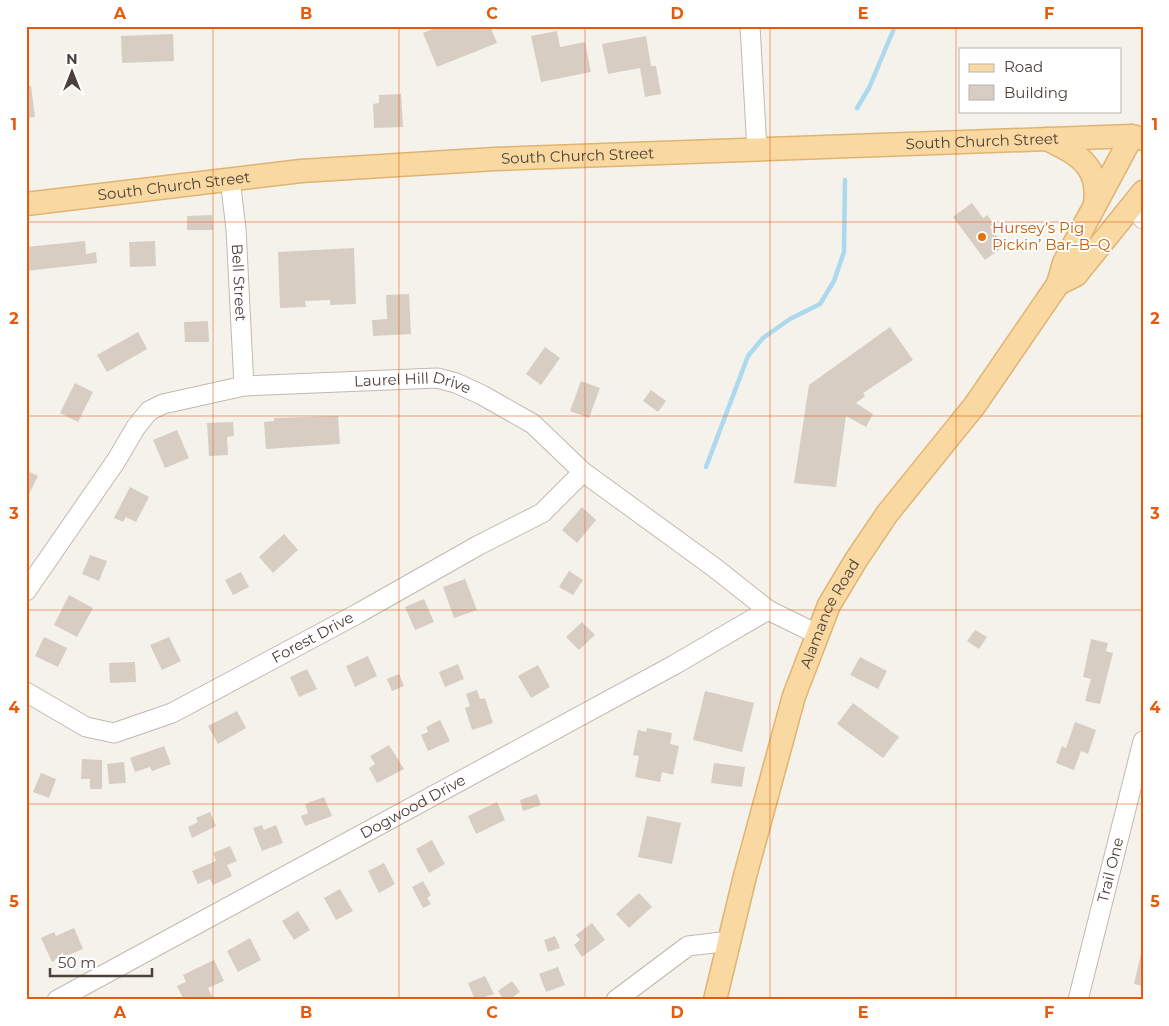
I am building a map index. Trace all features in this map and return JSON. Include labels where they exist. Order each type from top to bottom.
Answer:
[{"type":"main road","name":"South Church Street","points":[[26,204],[301,171],[495,159],[1046,139],[1140,138]]},
{"type":"main road","name":"Alamance Road","points":[[715,1000],[760,817],[794,696],[830,605],[882,521],[974,405],[1058,284],[1064,263],[1120,159],[1140,138]]},
{"type":"main road","points":[[1046,139],[1080,157],[1089,167],[1095,180],[1096,203]]},
{"type":"main road","points":[[1120,159],[1122,196],[1139,206]]},
{"type":"main road","name":"Alamance Road","points":[[1058,284],[1076,275],[1139,206]]},
{"type":"street","points":[[750,26],[757,150]]},
{"type":"street","name":"Bell Street","points":[[230,179],[236,229],[244,386]]},
{"type":"street","name":"Laurel Hill Drive","points":[[26,591],[149,411],[163,404],[244,386],[436,378],[456,383],[533,424],[583,472],[715,568],[768,610],[817,634]]},
{"type":"street","name":"Forest Drive","points":[[26,692],[86,727],[114,733],[172,713],[357,614],[479,545],[542,513],[583,472]]},
{"type":"street","name":"Dogwood Drive","points":[[57,1000],[674,665],[768,610]]},
{"type":"street","name":"Trail One","points":[[1078,1000],[1140,763],[1143,742]]},
{"type":"street","points":[[616,1000],[688,946],[730,941]]},
{"type":"building","points":[[440,26],[490,26],[497,43],[437,67],[423,33]]},
{"type":"building","points":[[557,31],[560,47],[585,42],[591,72],[541,82],[531,36]]},
{"type":"building","points":[[173,34],[174,61],[122,63],[121,36]]},
{"type":"building","points":[[646,36],[651,66],[656,66],[661,94],[645,97],[640,68],[608,74],[602,44]]},
{"type":"building","points":[[26,86],[31,86],[35,117],[26,118]]},
{"type":"building","points":[[401,94],[403,127],[374,128],[373,104],[379,103],[379,95]]},
{"type":"building","name":"Hursey’s Pig Pickin’ Bar–B–Q","points":[[972,203],[983,218],[987,215],[994,224],[990,227],[1004,246],[985,260],[953,217]]},
{"type":"building","points":[[212,215],[213,230],[187,230],[187,216]]},
{"type":"building","points":[[85,241],[86,254],[96,252],[97,263],[26,271],[26,247]]},
{"type":"building","points":[[155,241],[156,266],[130,267],[129,242]]},
{"type":"building","points":[[354,248],[356,304],[330,305],[330,300],[305,301],[306,307],[280,308],[278,252]]},
{"type":"building","points":[[409,294],[411,334],[373,336],[372,320],[387,319],[386,295]]},
{"type":"building","points":[[208,321],[209,342],[185,342],[184,322]]},
{"type":"building","points":[[890,327],[913,360],[863,393],[865,396],[856,403],[873,414],[866,427],[846,416],[836,487],[794,483],[809,385]]},
{"type":"building","points":[[138,332],[147,349],[107,372],[97,355]]},
{"type":"building","points":[[545,347],[560,358],[541,385],[526,374]]},
{"type":"building","points":[[581,381],[600,388],[589,418],[570,411]]},
{"type":"building","points":[[75,383],[93,392],[78,422],[60,413]]},
{"type":"building","points":[[651,390],[666,401],[658,412],[643,401]]},
{"type":"building","points":[[338,416],[340,444],[266,449],[264,422],[274,421],[274,418]]},
{"type":"building","points":[[233,422],[234,436],[227,437],[228,455],[209,456],[207,423]]},
{"type":"building","points":[[177,430],[189,458],[165,468],[153,440]]},
{"type":"building","points":[[26,470],[38,476],[26,500]]},
{"type":"building","points":[[130,487],[149,497],[136,522],[126,517],[123,522],[114,518]]},
{"type":"building","points":[[582,507],[596,520],[577,543],[562,530]]},
{"type":"building","points":[[284,534],[298,550],[273,573],[259,557]]},
{"type":"building","points":[[90,555],[107,561],[99,581],[82,574]]},
{"type":"building","points":[[569,571],[583,580],[573,595],[559,587]]},
{"type":"building","points":[[241,572],[249,587],[233,595],[225,580]]},
{"type":"building","points":[[465,579],[477,610],[454,618],[443,587]]},
{"type":"building","points":[[69,595],[93,608],[77,637],[54,625]]},
{"type":"building","points":[[424,599],[434,622],[415,630],[405,607]]},
{"type":"building","points":[[582,622],[595,635],[579,650],[566,637]]},
{"type":"building","points":[[975,630],[987,637],[979,649],[967,641]]},
{"type":"building","points":[[44,637],[67,648],[58,667],[35,656]]},
{"type":"building","points":[[169,637],[181,661],[162,670],[150,645]]},
{"type":"building","points":[[1091,639],[1108,643],[1106,651],[1113,653],[1100,704],[1085,701],[1091,679],[1083,677]]},
{"type":"building","points":[[368,656],[377,676],[355,687],[346,666]]},
{"type":"building","points":[[860,657],[887,671],[878,689],[850,675]]},
{"type":"building","points":[[135,662],[136,682],[110,683],[109,663]]},
{"type":"building","points":[[458,664],[464,679],[445,687],[439,672]]},
{"type":"building","points":[[538,665],[550,687],[531,698],[518,676]]},
{"type":"building","points":[[307,669],[317,689],[299,697],[290,677]]},
{"type":"building","points":[[399,674],[404,686],[392,691],[387,679]]},
{"type":"building","points":[[477,690],[480,699],[485,698],[493,723],[472,730],[465,708],[470,706],[466,694]]},
{"type":"building","points":[[705,691],[754,703],[742,752],[693,740]]},
{"type":"building","points":[[853,703],[899,737],[883,758],[837,724]]},
{"type":"building","points":[[237,711],[246,728],[218,744],[208,726]]},
{"type":"building","points":[[440,720],[450,741],[428,751],[421,735],[428,732],[426,727]]},
{"type":"building","points":[[1075,722],[1096,730],[1088,754],[1081,751],[1074,770],[1056,763],[1062,746],[1066,748]]},
{"type":"building","points":[[647,728],[672,733],[670,744],[679,746],[673,775],[662,772],[660,782],[635,777],[639,756],[633,755],[638,730],[646,732]]},
{"type":"building","points":[[389,745],[404,769],[377,783],[369,768],[375,764],[370,756]]},
{"type":"building","points":[[164,746],[171,764],[152,771],[150,767],[135,772],[130,758]]},
{"type":"building","points":[[82,759],[102,760],[102,789],[90,789],[90,779],[81,779]]},
{"type":"building","points":[[124,762],[126,783],[109,784],[107,764]]},
{"type":"building","points":[[714,763],[745,767],[742,787],[711,783]]},
{"type":"building","points":[[41,773],[56,779],[49,798],[33,792]]},
{"type":"building","points":[[537,794],[541,805],[523,811],[520,800]]},
{"type":"building","points":[[324,797],[332,816],[305,826],[301,816],[308,813],[305,804]]},
{"type":"building","points":[[497,802],[505,820],[476,834],[468,816]]},
{"type":"building","points":[[210,812],[216,826],[192,838],[188,827],[198,822],[196,818]]},
{"type":"building","points":[[647,816],[681,823],[672,864],[638,857]]},
{"type":"building","points":[[262,825],[264,830],[276,825],[283,843],[262,851],[253,828]]},
{"type":"building","points":[[432,840],[445,864],[429,873],[416,849]]},
{"type":"building","points":[[230,846],[237,861],[227,865],[232,876],[213,885],[210,879],[198,884],[192,871],[216,861],[213,853]]},
{"type":"building","points":[[384,863],[395,884],[379,893],[368,871]]},
{"type":"building","points":[[423,881],[431,895],[427,898],[431,904],[423,908],[412,887]]},
{"type":"building","points":[[340,889],[353,911],[336,920],[324,898]]},
{"type":"building","points":[[639,893],[652,907],[629,928],[616,914]]},
{"type":"building","points":[[298,911],[310,930],[294,940],[282,921]]},
{"type":"building","points":[[592,923],[605,940],[582,957],[574,945],[580,940],[576,935]]},
{"type":"building","points":[[74,928],[83,949],[52,962],[41,938],[54,932],[56,936]]},
{"type":"building","points":[[555,936],[560,948],[548,952],[544,940]]},
{"type":"building","points":[[250,938],[261,960],[238,972],[227,951]]},
{"type":"building","points":[[1141,954],[1143,955],[1143,986],[1134,984]]},
{"type":"building","points":[[214,960],[224,981],[208,988],[214,1000],[184,1000],[177,986],[186,982],[183,975]]},
{"type":"building","points":[[558,967],[565,985],[546,992],[539,974]]},
{"type":"building","points":[[485,976],[494,994],[475,1000],[468,983]]},
{"type":"building","points":[[512,981],[520,992],[509,1000],[504,1000],[498,991]]},
{"type":"waterway","points":[[857,108],[869,88],[895,26]]},
{"type":"waterway","points":[[706,467],[748,356],[763,338],[790,319],[820,304],[834,281],[844,252],[845,180]]},
{"type":"place","name":"Hursey’s Pig Pickin’ Bar–B–Q","points":[[982,237]]}]
